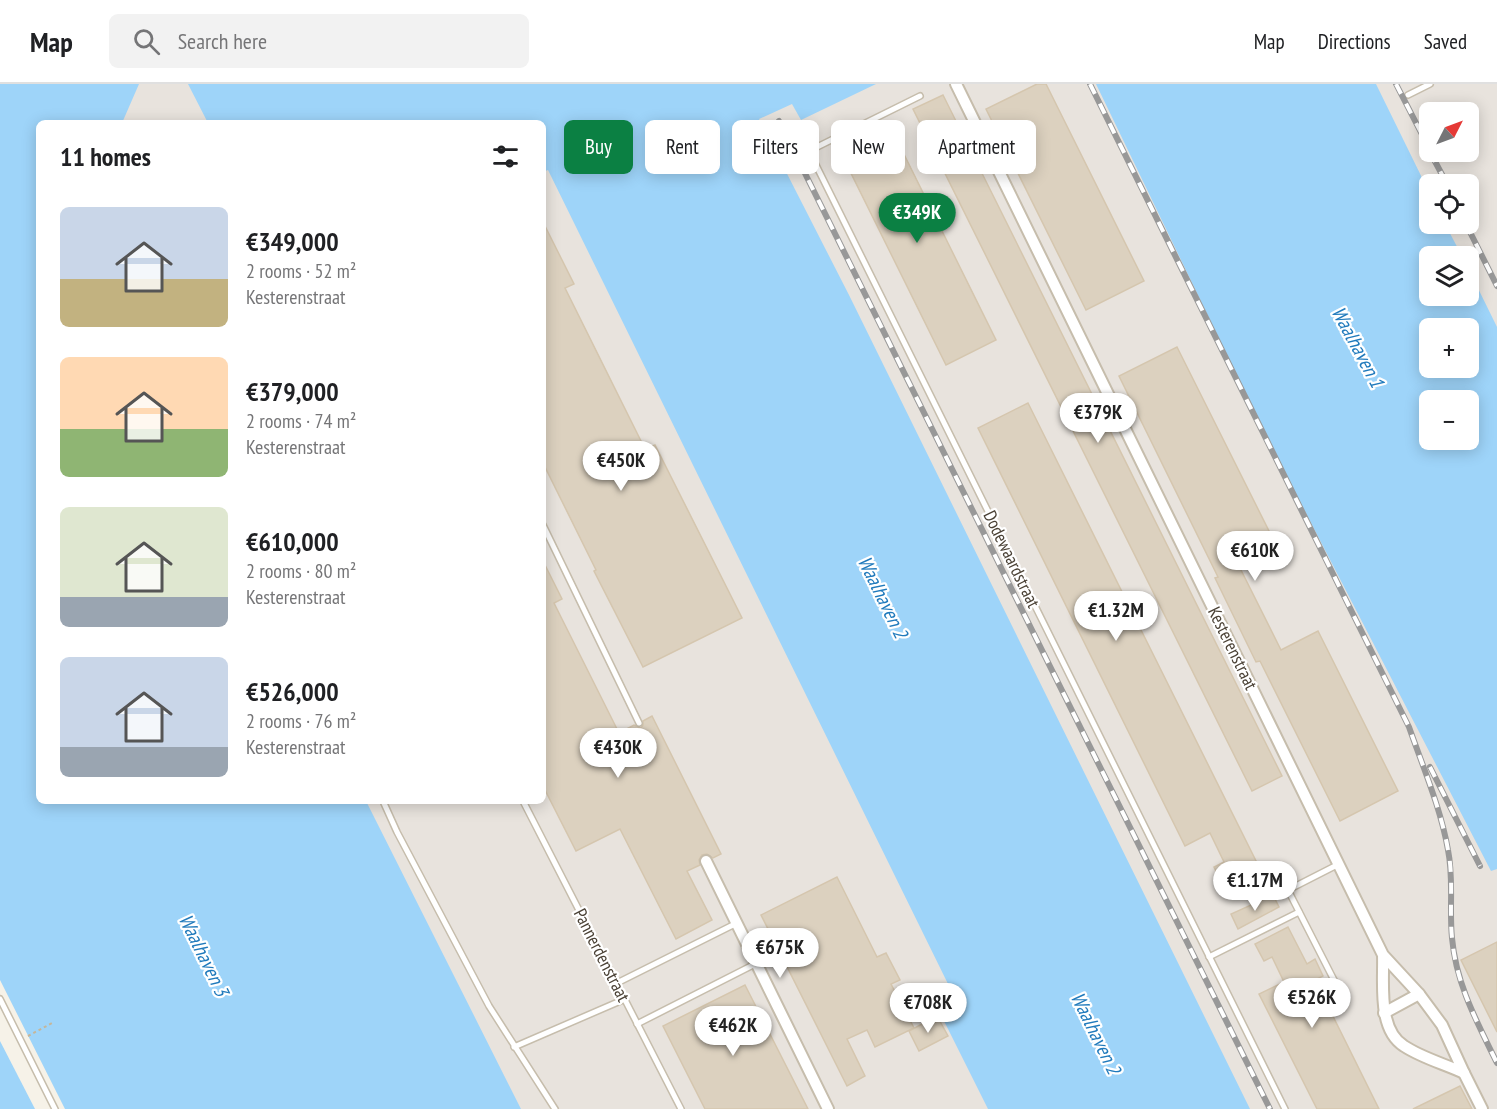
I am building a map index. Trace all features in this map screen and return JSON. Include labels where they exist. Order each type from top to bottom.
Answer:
[{"type":"street","name":"Kesterenstraat","points":[[956,84],[1383,955],[1419,994],[1442,1025],[1482,1109]]},
{"type":"street","points":[[706,861],[828,1109]]},
{"type":"street","name":"Kesterenstraat","points":[[1383,955],[1384,1013],[1391,1030],[1403,1046],[1464,1073]]},
{"type":"street","points":[[1384,1013],[1419,994]]},
{"type":"lane","points":[[1408,95],[1430,84]]},
{"type":"lane","name":"Dodewaardstraat","points":[[920,96],[809,151],[1285,1109]]},
{"type":"lane","points":[[546,531],[639,723]]},
{"type":"lane","points":[[384,804],[489,1006],[555,1109]]},
{"type":"lane","name":"Pannerdenstraat","points":[[525,804],[681,1109]]},
{"type":"lane","points":[[1288,890],[1339,864]]},
{"type":"lane","points":[[1276,872],[1288,890],[1337,986]]},
{"type":"lane","points":[[1209,957],[1299,912]]},
{"type":"lane","points":[[616,984],[737,923]]},
{"type":"lane","points":[[637,1024],[757,963]]},
{"type":"lane","points":[[0,999],[56,1109]]},
{"type":"lane","points":[[514,1047],[625,999]]},
{"type":"path","points":[[28,1036],[54,1023]]},
{"type":"shaded area","points":[[128,84],[199,84],[217,120],[112,120]]},
{"type":"shaded area","points":[[805,84],[1121,84],[1497,849],[1497,1109],[1230,1109],[771,174],[819,174],[819,120],[745,120],[742,114]]},
{"type":"shaded area","points":[[1363,84],[1497,84],[1497,354],[1473,306],[1479,306],[1479,246],[1444,246],[1437,234],[1479,234],[1479,174],[1419,174],[1419,198]]},
{"type":"shaded area","points":[[546,150],[1017,1109],[503,1109],[350,804],[546,804]]},
{"type":"water","name":"Waalhaven 3","points":[[0,84],[139,84],[123,120],[36,120],[36,804],[368,804],[521,1109],[65,1109],[0,980]]},
{"type":"water","name":"Waalhaven 2","points":[[188,84],[876,84],[801,120],[792,104],[760,120],[732,120],[732,174],[787,174],[1250,1109],[988,1109],[932,997],[950,988],[548,170],[546,171],[546,120],[206,120]]},
{"type":"water","name":"Waalhaven 1","points":[[1096,84],[1376,84],[1420,174],[1419,234],[1450,234],[1457,246],[1419,246],[1419,306],[1479,306],[1479,290],[1497,327],[1497,869],[1491,871],[1266,436]]},
{"type":"water","points":[[0,1041],[35,1109],[0,1109]]},
{"type":"building","points":[[1037,84],[1046,84],[1144,281],[1086,310],[1018,174],[1036,174],[1036,120],[991,120],[986,109]]},
{"type":"building","points":[[943,95],[955,120],[918,120],[913,109]]},
{"type":"building","points":[[905,156],[996,340],[946,365],[851,174],[905,174]]},
{"type":"building","points":[[945,174],[982,174],[1282,776],[1252,791]]},
{"type":"building","points":[[546,228],[574,284],[565,288],[645,449],[655,445],[742,618],[643,667],[594,571],[596,570],[546,469]]},
{"type":"building","points":[[1177,347],[1277,547],[1239,566],[1281,650],[1318,631],[1398,791],[1340,821],[1260,661],[1256,662],[1215,578],[1218,577],[1119,376]]},
{"type":"building","points":[[1028,403],[1263,875],[1227,893],[1214,867],[1224,862],[1210,833],[1185,846],[978,428]]},
{"type":"building","points":[[546,567],[562,599],[554,603],[619,733],[634,725],[641,728],[643,721],[652,716],[721,854],[713,858],[707,854],[702,855],[699,860],[700,865],[687,871],[712,920],[676,939],[620,829],[576,851],[546,792]]},
{"type":"building","points":[[837,877],[877,957],[886,953],[900,980],[891,984],[914,1028],[875,1047],[867,1030],[847,1039],[865,1076],[847,1086],[761,915]]},
{"type":"building","points":[[1273,895],[1279,907],[1238,929],[1231,914]]},
{"type":"building","points":[[1288,927],[1307,964],[1315,959],[1323,976],[1315,980],[1379,1109],[1317,1109],[1259,994],[1284,982],[1272,957],[1264,961],[1255,944]]},
{"type":"building","points":[[1497,942],[1497,1032],[1461,960]]},
{"type":"building","points":[[745,985],[808,1109],[705,1109],[663,1026]]},
{"type":"building","points":[[937,1016],[948,1036],[919,1051],[909,1031]]},
{"type":"building","points":[[1460,1086],[1472,1109],[1413,1109]]},
{"type":"railway","points":[[1090,84],[1409,727],[1445,835],[1451,872],[1452,938],[1458,971],[1468,1002],[1497,1063]]},
{"type":"railway","points":[[1396,84],[1419,129]]},
{"type":"railway","points":[[1435,162],[1442,174]]},
{"type":"railway","points":[[805,174],[1270,1109]]},
{"type":"railway","points":[[1471,234],[1497,286]]},
{"type":"railway","points":[[1430,767],[1480,866]]}]
